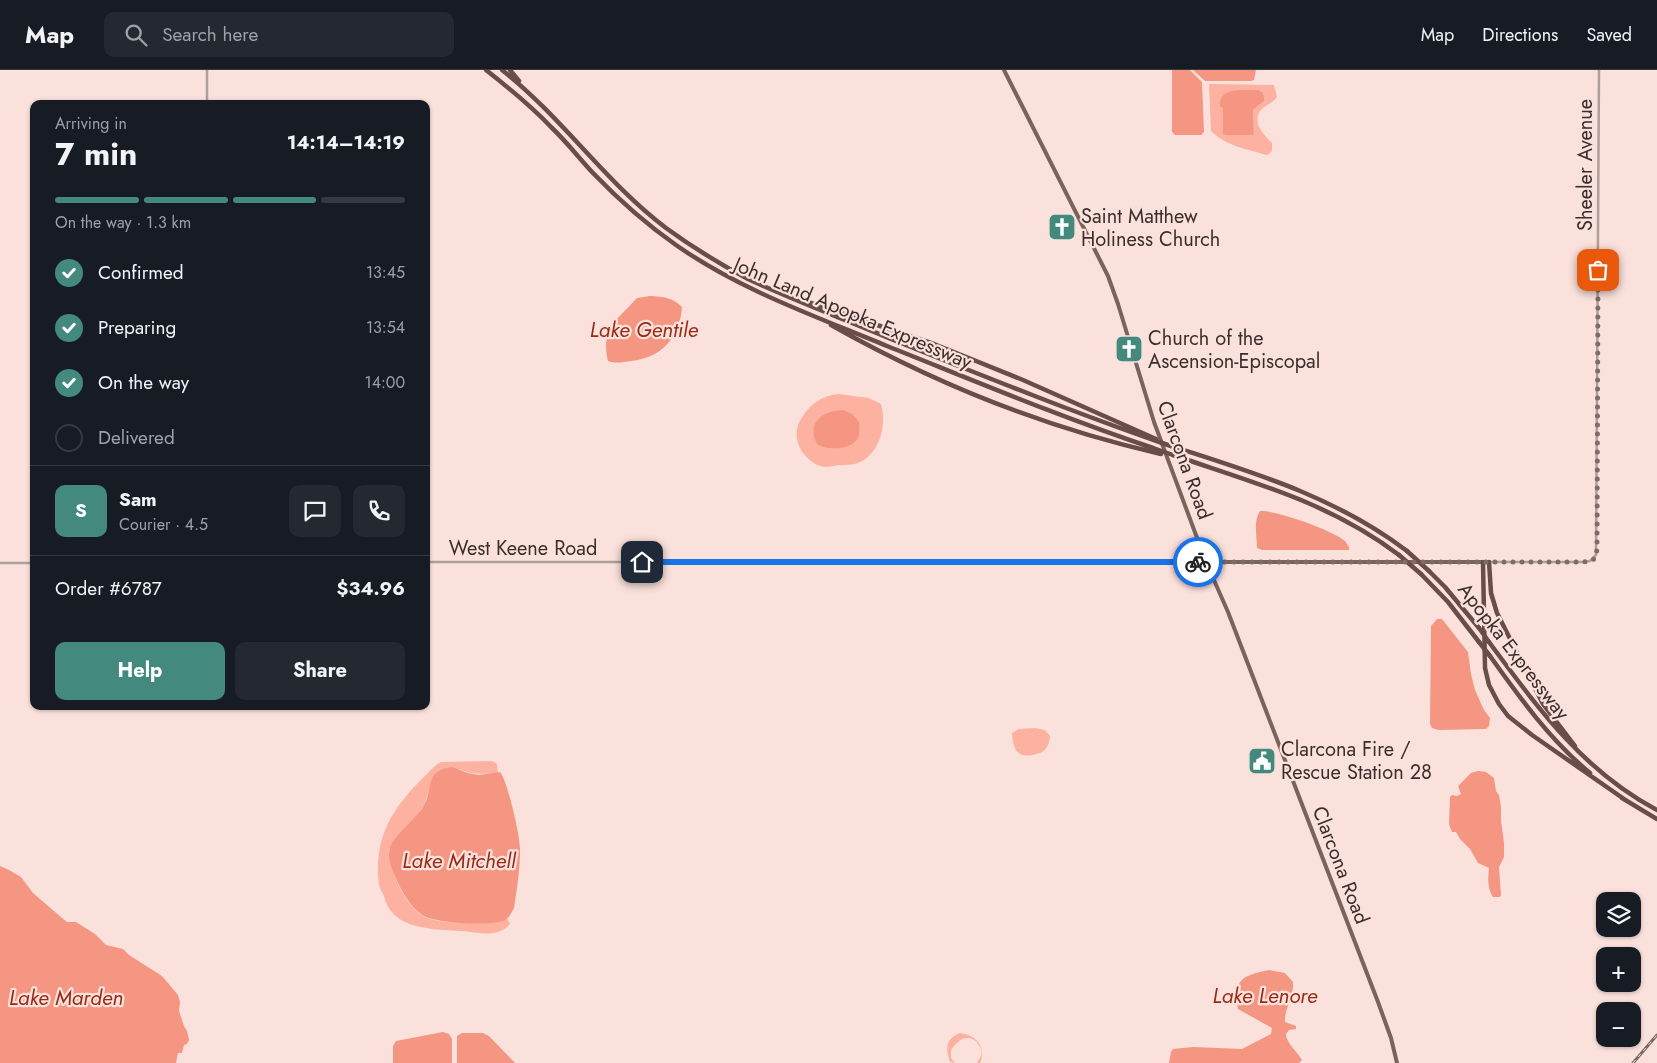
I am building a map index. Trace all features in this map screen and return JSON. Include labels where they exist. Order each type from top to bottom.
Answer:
[{"type":"highway","name":"John Land Apopka Expressway","points":[[486,70],[512,90],[551,126],[594,173],[633,211],[675,244],[722,274],[810,314],[1040,407],[1154,450]]},
{"type":"highway","name":"John Land Apopka Expressway","points":[[502,70],[551,114],[598,166],[631,198],[666,227],[736,272],[1051,403],[1149,436]]},
{"type":"highway","points":[[510,70],[526,90]]},
{"type":"highway","points":[[802,301],[813,303],[934,344],[1023,380],[1149,436]]},
{"type":"highway","points":[[810,314],[899,362],[1009,407],[1072,430],[1154,450]]},
{"type":"highway","name":"Apopka Expressway","points":[[1149,436],[1162,443],[1323,500],[1372,526],[1407,551],[1450,592],[1550,722],[1589,762],[1630,794],[1656,809]]},
{"type":"highway","name":"Apopka Expressway","points":[[1154,450],[1174,455],[1316,505],[1356,526],[1399,555],[1421,574],[1448,602],[1532,713],[1558,744],[1596,779],[1656,819]]},
{"type":"highway","points":[[1486,562],[1493,602],[1531,681],[1552,717],[1589,762]]},
{"type":"highway","points":[[1486,562],[1485,668],[1489,686],[1499,704],[1508,716],[1532,735],[1624,799]]},
{"type":"main road","name":"Clarcona Road","points":[[1004,70],[1111,283],[1154,422],[1206,562],[1228,612],[1378,1002],[1391,1038],[1397,1063]]},
{"type":"main road","points":[[1206,562],[1486,562]]},
{"type":"street","points":[[207,70],[207,100]]},
{"type":"street","name":"Sheeler Avenue","points":[[1486,562],[1584,562],[1594,559],[1597,550],[1599,70]]},
{"type":"street","name":"West Keene Road","points":[[430,562],[1206,562]]},
{"type":"street","points":[[0,563],[30,563]]},
{"type":"shaded area","points":[[1209,84],[1274,85],[1277,97],[1261,110],[1257,119],[1260,128],[1272,143],[1272,151],[1269,154],[1237,146],[1223,140],[1211,131]],"holes":[[[1264,101],[1253,110],[1254,135],[1224,135],[1223,108]]]},
{"type":"shaded area","points":[[838,394],[869,398],[881,404],[883,412],[882,430],[877,446],[866,459],[853,464],[822,467],[807,458],[799,446],[797,440],[798,426],[804,414],[812,405],[821,399]]},
{"type":"shaded area","points":[[1035,728],[1045,730],[1050,736],[1049,743],[1043,751],[1027,756],[1016,751],[1012,733],[1019,729]]},
{"type":"shaded area","points":[[492,761],[497,764],[498,773],[483,774],[459,769],[428,794],[424,805],[416,817],[389,849],[392,868],[400,888],[412,907],[427,918],[443,922],[489,923],[499,922],[507,918],[510,924],[500,931],[488,934],[425,928],[403,921],[388,907],[379,882],[379,852],[388,823],[414,787],[441,762]]},
{"type":"shaded area","points":[[960,1033],[971,1036],[979,1043],[982,1053],[976,1041],[964,1038],[951,1050],[951,1058],[955,1063],[950,1062],[947,1048],[952,1038]]},
{"type":"shaded area","points":[[982,1053],[980,1063],[977,1063],[981,1056]]},
{"type":"water","points":[[1172,70],[1190,70],[1202,82],[1204,132],[1201,135],[1175,135],[1172,132]]},
{"type":"water","points":[[1193,70],[1256,70],[1254,80],[1251,81],[1205,81]]},
{"type":"water","points":[[1238,90],[1257,90],[1262,92],[1264,96],[1264,101],[1253,110],[1254,135],[1223,134],[1223,108],[1220,106],[1222,96]]},
{"type":"water","name":"Lake Gentile","points":[[650,296],[668,298],[682,307],[673,337],[660,351],[651,356],[622,362],[608,361],[607,340],[613,325],[637,298]]},
{"type":"water","points":[[843,410],[852,414],[859,422],[858,438],[855,442],[839,448],[827,448],[817,444],[814,430],[818,419],[823,415]]},
{"type":"water","points":[[1260,511],[1290,517],[1317,526],[1345,541],[1349,550],[1262,550],[1257,548],[1256,524]]},
{"type":"water","points":[[1437,619],[1442,619],[1468,652],[1475,690],[1484,710],[1490,718],[1489,726],[1486,729],[1438,730],[1432,728],[1430,724],[1431,626]]},
{"type":"water","name":"Lake Mitchell","points":[[452,767],[479,775],[500,772],[510,797],[520,850],[514,908],[505,920],[476,924],[428,918],[413,907],[405,897],[392,868],[389,854],[392,843],[423,807],[427,800],[433,776],[443,769]]},
{"type":"water","points":[[1478,771],[1486,772],[1494,778],[1496,791],[1499,795],[1504,843],[1504,857],[1499,867],[1500,897],[1493,897],[1491,894],[1488,882],[1489,868],[1478,863],[1470,849],[1456,832],[1452,832],[1449,824],[1450,797],[1461,794],[1458,786],[1471,773]]},
{"type":"water","name":"Lake Marden","points":[[0,866],[21,877],[33,893],[67,922],[76,922],[95,934],[106,945],[123,949],[129,955],[162,976],[178,995],[180,1002],[179,1011],[189,1040],[184,1045],[182,1053],[178,1053],[176,1063],[0,1063]]},
{"type":"water","name":"Lake Lenore","points":[[1269,970],[1285,973],[1293,982],[1285,1022],[1296,1026],[1296,1029],[1289,1030],[1286,1037],[1302,1060],[1299,1063],[1169,1063],[1173,1049],[1193,1047],[1242,1049],[1271,1034],[1272,1028],[1238,1009],[1237,999],[1237,991],[1242,980],[1252,974]]},
{"type":"water","points":[[443,1032],[449,1034],[452,1039],[452,1063],[393,1063],[393,1046],[396,1041]]},
{"type":"water","points":[[462,1033],[483,1033],[489,1036],[515,1063],[457,1063],[457,1036]]},
{"type":"railway","points":[[1633,1063],[1657,1035]]},
{"type":"way so far","points":[[1198,562],[1584,562],[1594,559],[1597,550],[1598,270]]},
{"type":"place","name":"Saint Matthew Holiness Church","points":[[1062,227]]},
{"type":"place","name":"Church of the Ascension-Episcopal","points":[[1129,349]]},
{"type":"place","name":"Clarcona Fire / Rescue Station 28","points":[[1262,761]]},
{"type":"route","points":[[642,562],[1198,562]]}]
